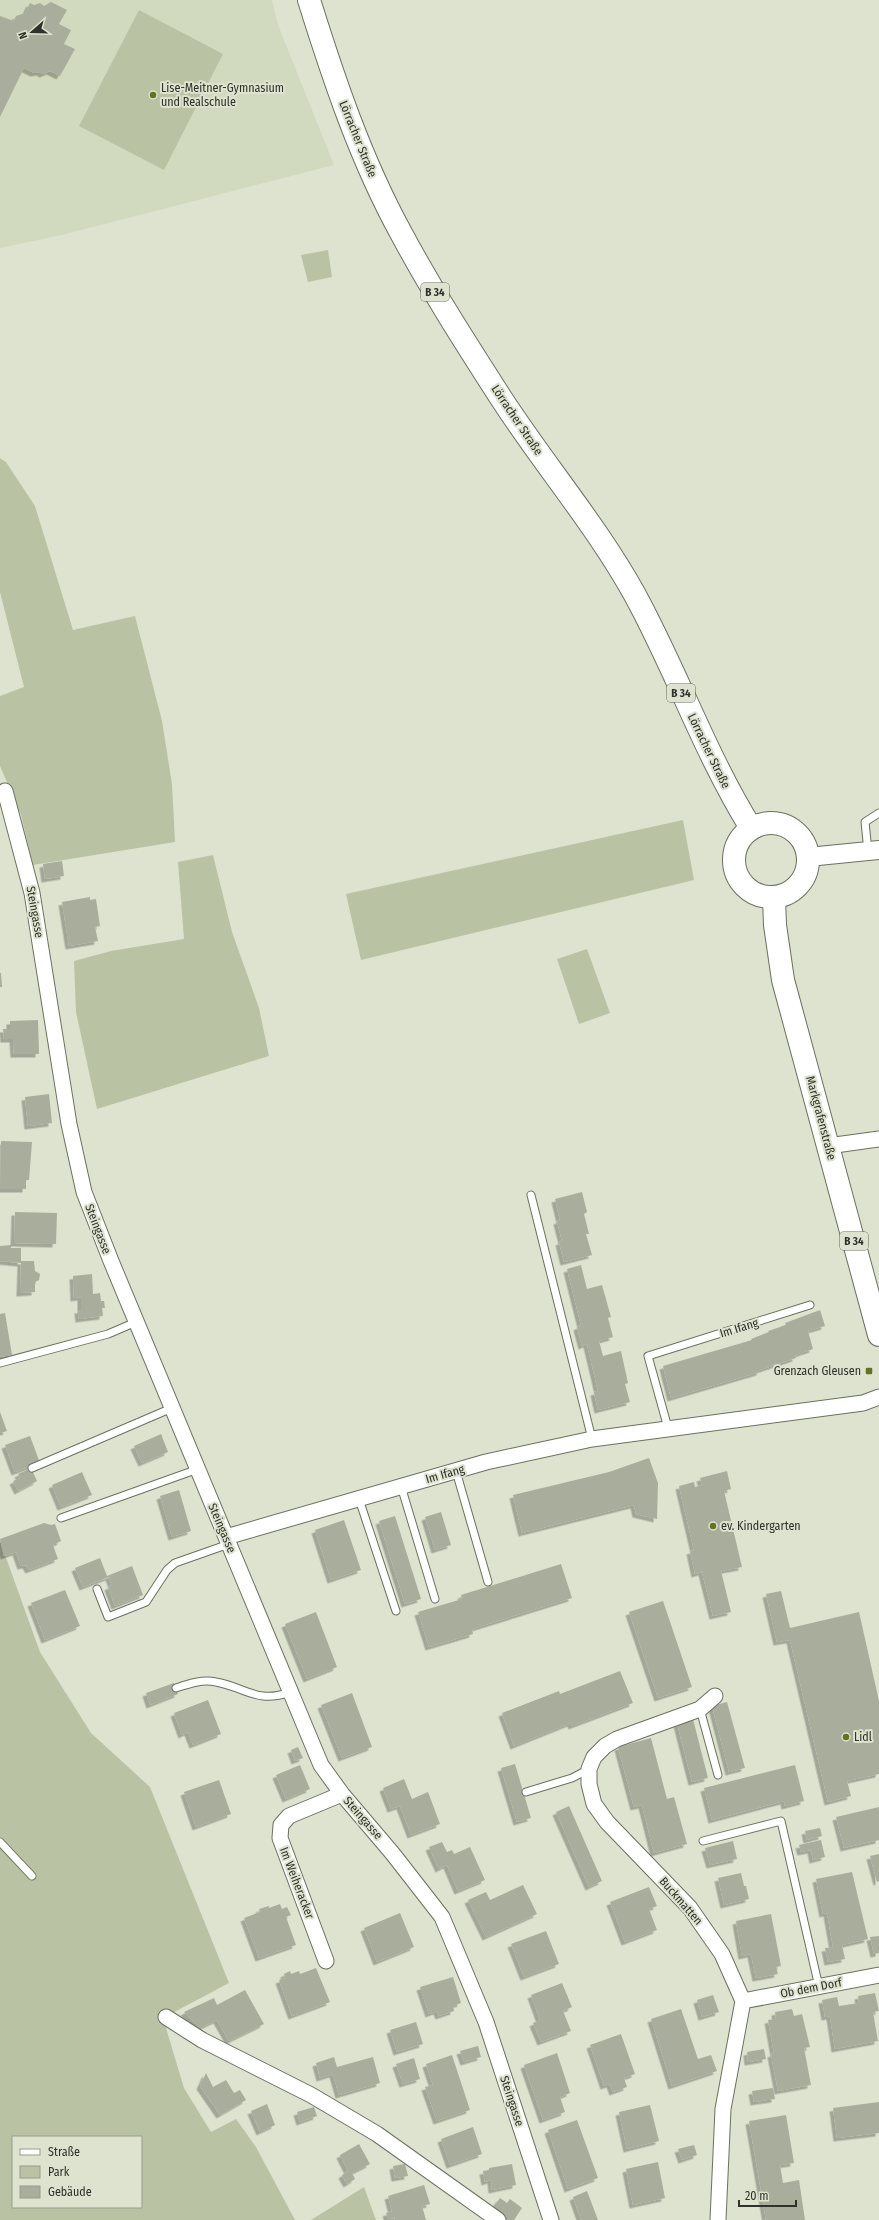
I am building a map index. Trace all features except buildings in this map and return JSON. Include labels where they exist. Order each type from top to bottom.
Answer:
[{"type":"main road","name":"Lörracher Straße","points":[[309,0],[330,66],[353,129],[400,232],[500,396],[607,551],[635,595],[702,738],[729,792],[751,828]]},
{"type":"main road","points":[[769,823],[788,827],[802,839],[808,857],[808,868],[803,880],[795,889],[785,895],[774,898],[752,893],[740,882],[734,866],[734,855],[737,845],[743,835],[751,828],[769,823]]},
{"type":"main road","name":"Markgrafenstraße","points":[[774,898],[775,925],[783,980],[879,1335]]},
{"type":"street","name":"Steingasse","points":[[5,791],[32,893],[69,1124],[84,1192],[136,1322],[321,1765],[342,1794],[393,1854],[442,1917],[486,2022],[551,2220]]},
{"type":"street","points":[[808,857],[873,851]]},
{"type":"street","points":[[828,1146],[879,1139]]},
{"type":"street","name":"Im Ifang","points":[[227,1540],[359,1498],[456,1470],[592,1439],[863,1403],[879,1397]]},
{"type":"street","points":[[589,1769],[594,1757],[605,1746],[617,1739],[700,1708],[715,1696]]},
{"type":"street","name":"Buckmatten","points":[[589,1769],[589,1784],[594,1804],[607,1822],[690,1908],[725,1960],[744,2001]]},
{"type":"street","name":"Im Weiheracker","points":[[326,1961],[280,1838],[281,1825],[289,1816],[342,1794]]},
{"type":"street","name":"Ob dem Dorf","points":[[744,2001],[879,1975]]},
{"type":"street","points":[[718,2220],[723,2109],[744,2001]]},
{"type":"street","points":[[166,2017],[202,2040],[311,2095],[377,2134],[498,2220]]},
{"type":"lane","points":[[873,851],[865,822],[879,813]]},
{"type":"lane","points":[[531,1195],[592,1439]]},
{"type":"lane","name":"Im Ifang","points":[[668,1428],[648,1356],[810,1305]]},
{"type":"lane","points":[[0,1363],[108,1334],[136,1322]]},
{"type":"lane","points":[[32,1468],[172,1408]]},
{"type":"lane","points":[[61,1518],[198,1469]]},
{"type":"lane","points":[[456,1470],[488,1582]]},
{"type":"lane","points":[[401,1486],[435,1599]]},
{"type":"lane","points":[[359,1498],[396,1611]]},
{"type":"lane","points":[[97,1589],[108,1617],[146,1602],[168,1570],[175,1563],[227,1540]]},
{"type":"lane","points":[[176,1688],[205,1681],[216,1682],[264,1697],[275,1697],[291,1692]]},
{"type":"lane","points":[[700,1708],[718,1775]]},
{"type":"lane","points":[[526,1792],[572,1778],[589,1769]]},
{"type":"lane","points":[[703,1841],[781,1821],[819,1987]]},
{"type":"lane","points":[[0,1842],[32,1876]]},
{"type":"shaded area","name":"Lise-Meitner-Gymnasium und Realschule","points":[[0,0],[272,0],[278,25],[334,165],[62,235],[0,248]]},
{"type":"green space","points":[[139,10],[223,54],[164,170],[79,126]]},
{"type":"green space","points":[[328,250],[332,277],[308,282],[301,255]]},
{"type":"green space","points":[[0,458],[6,462],[35,506],[73,630],[135,616],[162,721],[172,784],[175,842],[33,865],[21,815],[0,766],[0,696],[24,687],[0,592]]},
{"type":"green space","points":[[683,820],[694,880],[361,960],[346,894]]},
{"type":"green space","points":[[213,855],[232,932],[259,1008],[269,1056],[97,1109],[76,1012],[74,961],[111,951],[184,939],[178,862]]},
{"type":"green space","points":[[587,949],[610,1013],[579,1024],[557,959]]},
{"type":"green space","points":[[0,1541],[40,1652],[91,1733],[150,1787],[229,1983],[163,2018],[184,2088],[211,2132],[236,2119],[256,2147],[295,2220],[0,2220]]},
{"type":"green space","points":[[364,2187],[376,2220],[311,2220]]},
{"type":"place","name":"Lise-Meitner-Gymnasium und Realschule","points":[[153,95]]},
{"type":"place","name":"Grenzach Gleusen","points":[[869,1371]]},
{"type":"place","name":"ev. Kindergarten","points":[[713,1526]]},
{"type":"place","name":"Lidl","points":[[846,1737]]}]
